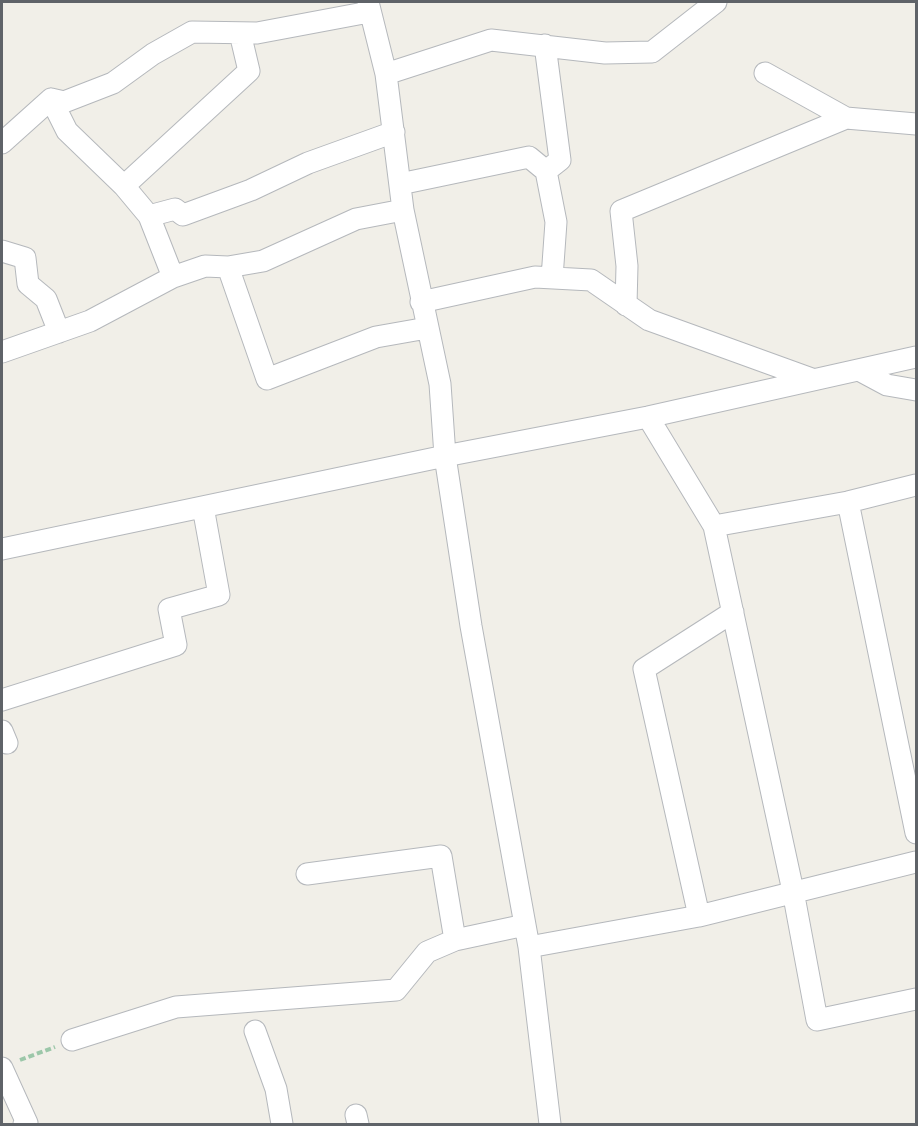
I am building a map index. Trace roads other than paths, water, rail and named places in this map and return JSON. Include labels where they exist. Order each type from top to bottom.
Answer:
[{"type":"street","points":[[386,74],[491,40],[605,53],[652,52],[716,2]]},
{"type":"street","points":[[51,99],[64,102],[113,83],[153,54],[192,32],[257,33],[369,7],[386,74],[403,210],[440,384],[445,456],[471,626],[529,946],[550,1125]]},
{"type":"street","points":[[124,186],[249,71],[240,33]]},
{"type":"street","points":[[545,45],[560,160],[546,171]]},
{"type":"street","points":[[765,73],[846,118],[916,124]]},
{"type":"street","points":[[2,143],[51,99]]},
{"type":"street","points":[[51,99],[67,131],[124,186],[149,216],[173,278]]},
{"type":"street","points":[[627,305],[627,266],[621,211],[846,118]]},
{"type":"street","points":[[149,216],[175,209],[183,215],[251,190],[308,163],[394,132]]},
{"type":"street","points":[[400,184],[529,157],[546,171],[556,222],[552,278]]},
{"type":"street","points":[[2,352],[90,321],[173,278],[205,266],[228,267],[263,261],[356,219],[403,210]]},
{"type":"street","points":[[2,251],[25,258],[28,284],[46,299],[59,332]]},
{"type":"street","points":[[228,267],[267,379],[376,338],[427,328]]},
{"type":"street","points":[[421,302],[535,277],[591,280],[649,320],[812,379]]},
{"type":"street","points":[[2,549],[445,456],[648,417],[916,357]]},
{"type":"street","points":[[859,370],[887,386],[916,390]]},
{"type":"street","points":[[648,417],[714,526],[793,891],[817,1020],[916,999]]},
{"type":"street","points":[[714,526],[848,502],[916,485]]},
{"type":"street","points":[[848,502],[916,833]]},
{"type":"street","points":[[2,700],[176,645],[169,609],[219,595],[203,507]]},
{"type":"street","points":[[699,916],[644,669],[733,612]]},
{"type":"street","points":[[307,874],[441,856],[455,940]]},
{"type":"street","points":[[529,946],[699,916],[916,862]]},
{"type":"street","points":[[72,1040],[176,1007],[396,990],[428,952],[455,940],[525,925]]},
{"type":"street","points":[[255,1031],[276,1089],[282,1125]]},
{"type":"street","points":[[7,1065],[27,1124],[24,1125]]}]
